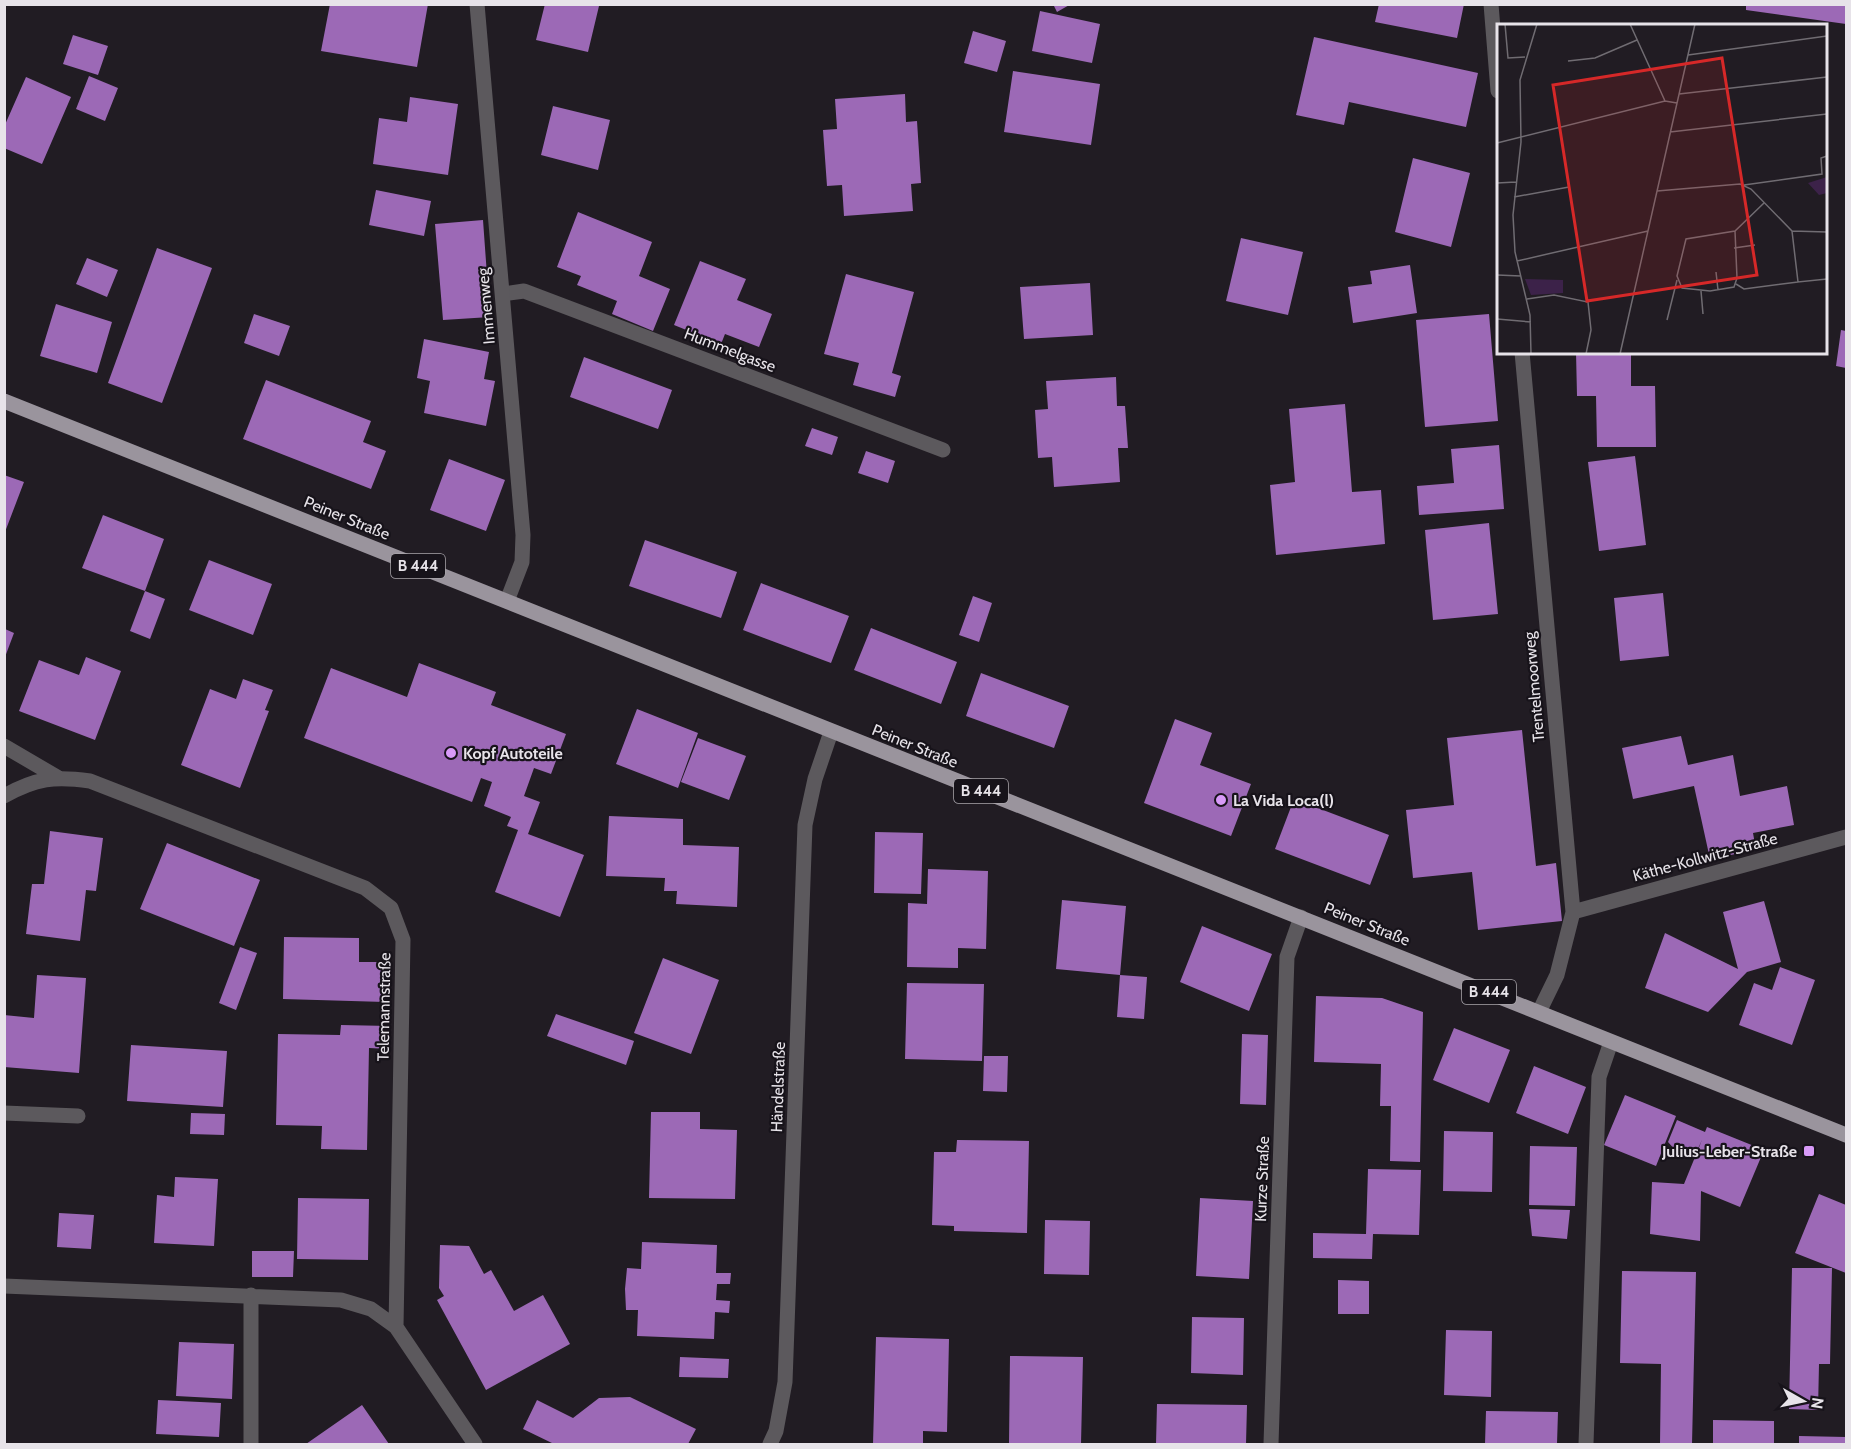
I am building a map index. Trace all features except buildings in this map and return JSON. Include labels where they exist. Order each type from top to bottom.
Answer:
[{"type":"main road","name":"Peiner Straße","points":[[4,401],[1846,1136]]},
{"type":"street","name":"Immenweg","points":[[477,4],[523,535],[522,562],[507,601]]},
{"type":"street","points":[[1491,4],[1497,79]]},
{"type":"street","name":"Hummelgasse","points":[[503,294],[524,291],[943,450]]},
{"type":"street","name":"Trentelmoorweg","points":[[1522,354],[1573,912],[1557,975],[1539,1012]]},
{"type":"street","name":"Händelstraße","points":[[770,1444],[776,1431],[785,1382],[805,825],[815,779],[831,732]]},
{"type":"street","name":"Telemannstraße","points":[[4,746],[57,777]]},
{"type":"street","name":"Telemannstraße","points":[[4,796],[20,787],[57,777],[90,781],[365,888],[391,908],[403,940],[396,1327]]},
{"type":"street","name":"Käthe-Kollwitz-Straße","points":[[1573,912],[1846,837]]},
{"type":"street","name":"Kurze Straße","points":[[1271,1444],[1287,957],[1301,917]]},
{"type":"street","points":[[1586,1444],[1599,1077],[1611,1042]]},
{"type":"street","points":[[4,1113],[78,1116]]},
{"type":"street","points":[[4,1286],[341,1300],[371,1309],[396,1327],[475,1444]]},
{"type":"street","points":[[251,1295],[251,1444]]},
{"type":"place","name":"Kopf Autoteile","points":[[451,753]]},
{"type":"place","name":"La Vida Loca(l)","points":[[1221,800]]},
{"type":"place","name":"Julius-Leber-Straße","points":[[1809,1151]]}]
